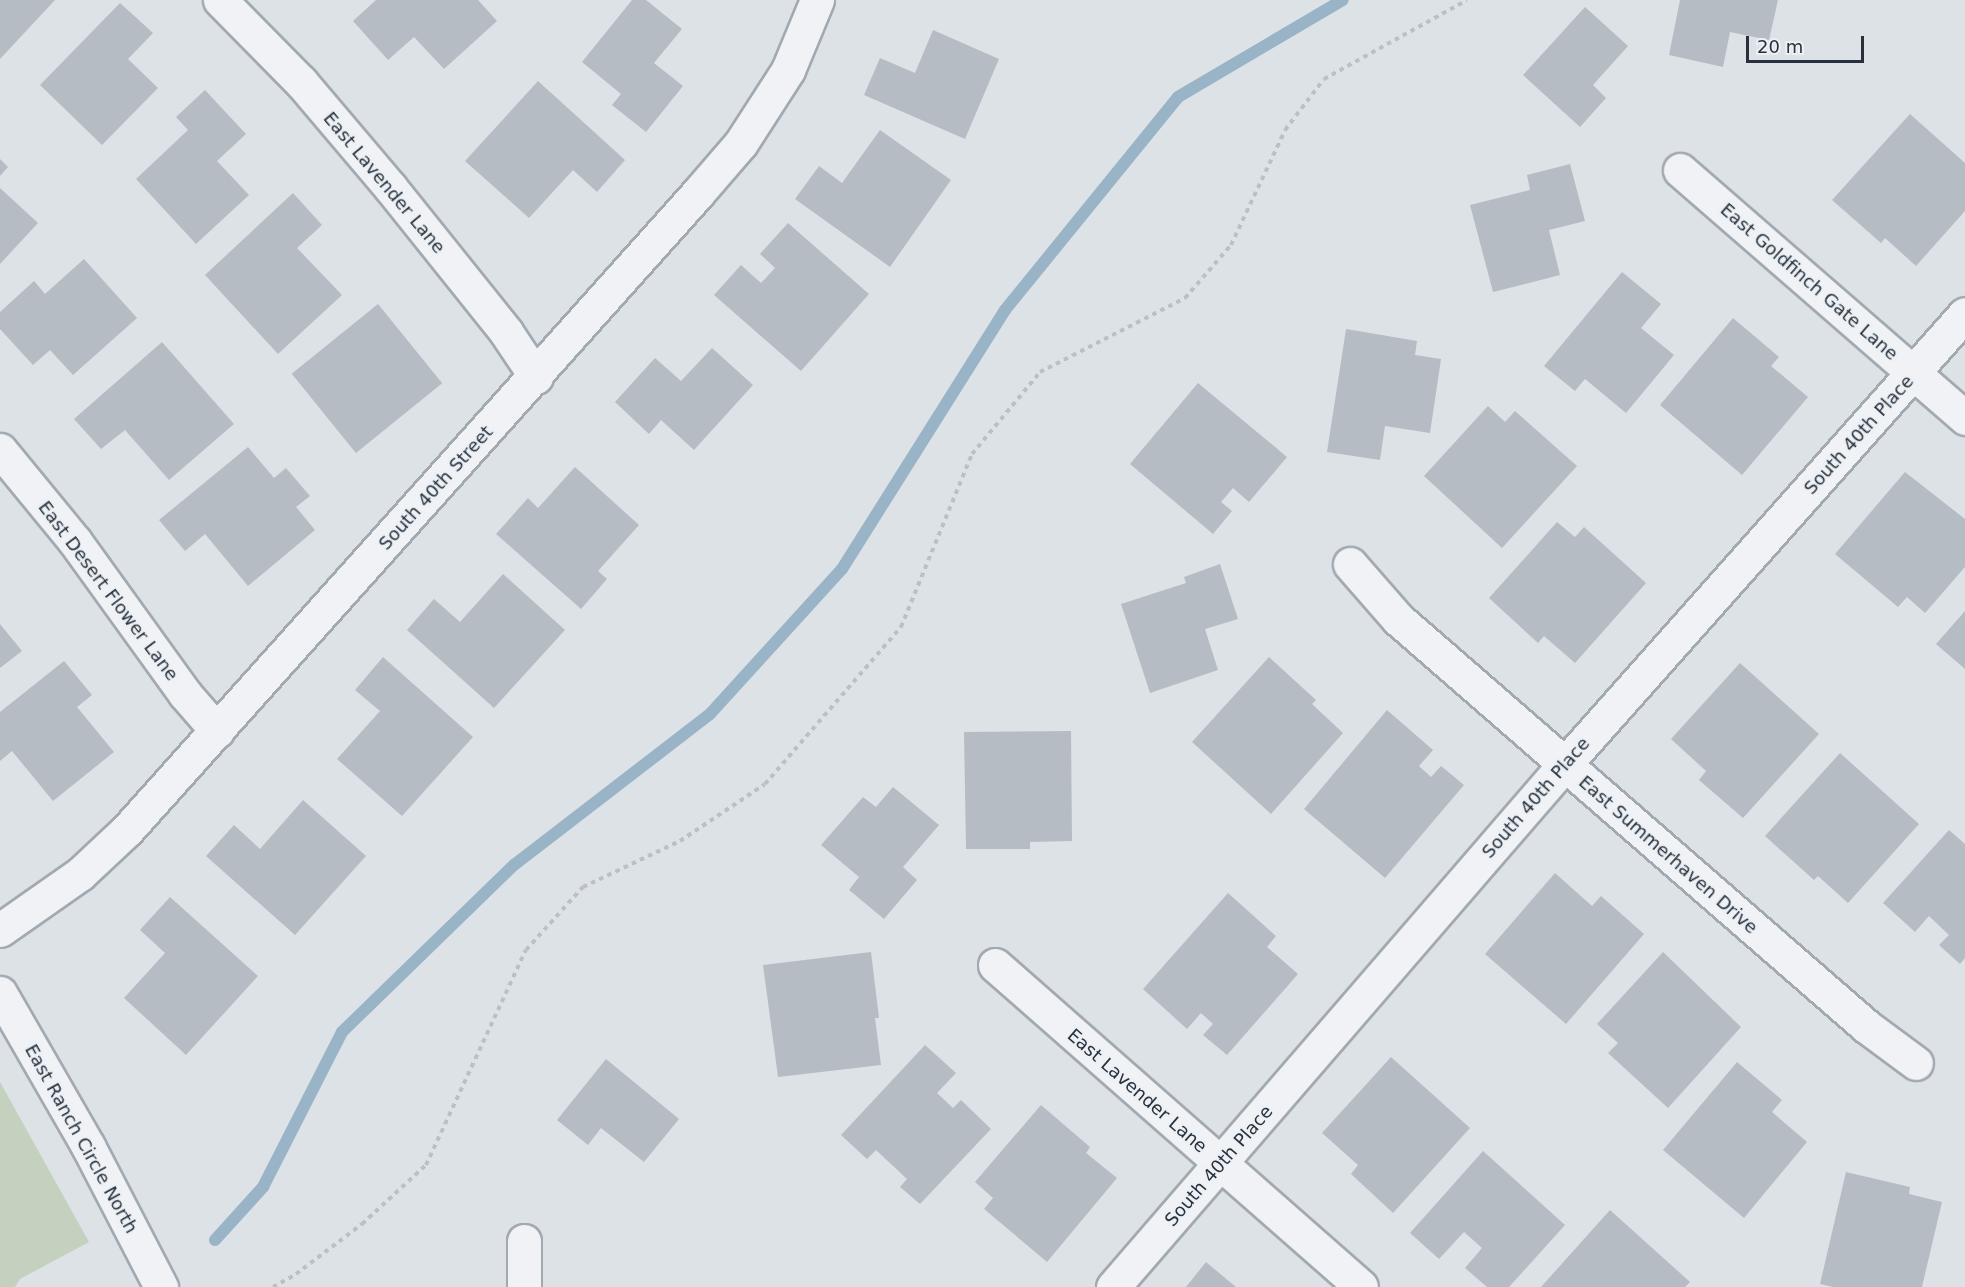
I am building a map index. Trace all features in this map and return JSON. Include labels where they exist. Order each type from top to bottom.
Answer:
[{"type":"street","name":"East Lavender Lane","points":[[219,0],[301,82],[506,332],[536,377]]},
{"type":"street","name":"South 40th Street","points":[[0,930],[80,874],[127,830],[536,377],[741,143],[788,70],[817,0]]},
{"type":"street","name":"East Goldfinch Gate Lane","points":[[1680,170],[1965,418]]},
{"type":"street","name":"South 40th Place","points":[[1113,1287],[1564,765],[1965,314]]},
{"type":"street","name":"East Desert Flower Lane","points":[[0,450],[74,540],[185,694],[217,731]]},
{"type":"street","name":"East Summerhaven Drive","points":[[1350,564],[1398,619],[1866,1026],[1916,1063]]},
{"type":"street","name":"East Lavender Lane","points":[[995,965],[1361,1287]]},
{"type":"street","name":"East Ranch Circle North","points":[[0,993],[88,1146],[161,1287]]},
{"type":"street","points":[[524,1240],[524,1287]]},
{"type":"path","points":[[273,1287],[296,1274],[362,1224],[426,1165],[526,950],[583,887],[680,841],[765,784],[901,627],[972,454],[1040,372],[1185,298],[1231,245],[1285,130],[1324,79],[1467,0]]},
{"type":"green space","points":[[0,1082],[89,1242],[20,1279],[15,1287],[0,1287]]},
{"type":"building","points":[[0,0],[55,0],[0,59]]},
{"type":"building","points":[[376,0],[478,0],[497,21],[444,69],[414,37],[388,60],[353,21]]},
{"type":"building","points":[[632,0],[646,0],[682,29],[654,63],[683,86],[646,132],[612,105],[621,94],[582,62]]},
{"type":"building","points":[[1680,0],[1778,0],[1769,40],[1730,32],[1723,67],[1669,55]]},
{"type":"building","points":[[120,3],[153,33],[128,59],[158,88],[102,145],[40,85]]},
{"type":"building","points":[[1585,7],[1628,46],[1593,85],[1606,98],[1580,127],[1523,75]]},
{"type":"building","points":[[933,30],[999,59],[965,139],[864,95],[880,58],[915,73]]},
{"type":"building","points":[[538,81],[625,160],[597,192],[573,170],[529,218],[465,161]]},
{"type":"building","points":[[205,90],[246,134],[217,161],[249,195],[196,244],[136,179],[188,130],[176,117]]},
{"type":"building","points":[[1910,114],[1965,163],[1965,211],[1916,266],[1885,238],[1881,243],[1832,200]]},
{"type":"building","points":[[880,130],[951,180],[890,267],[795,199],[819,166],[842,183]]},
{"type":"building","points":[[0,159],[8,167],[0,176]]},
{"type":"building","points":[[1570,164],[1585,221],[1549,230],[1560,275],[1493,292],[1470,205],[1530,190],[1527,175]]},
{"type":"building","points":[[0,188],[38,223],[0,264]]},
{"type":"building","points":[[293,193],[322,225],[297,248],[342,295],[278,354],[205,275]]},
{"type":"building","points":[[788,223],[869,294],[801,371],[714,295],[741,265],[761,283],[775,268],[760,254]]},
{"type":"building","points":[[84,259],[137,318],[73,375],[50,350],[33,365],[0,329],[0,312],[34,281],[45,294]]},
{"type":"building","points":[[1622,272],[1661,304],[1641,328],[1674,355],[1626,413],[1585,379],[1575,391],[1544,366]]},
{"type":"building","points":[[378,304],[442,383],[356,453],[292,374]]},
{"type":"building","points":[[1733,318],[1779,357],[1771,366],[1808,397],[1742,475],[1660,405]]},
{"type":"building","points":[[1346,329],[1417,341],[1415,355],[1441,359],[1430,433],[1385,426],[1380,460],[1327,452]]},
{"type":"building","points":[[162,342],[234,424],[169,480],[125,430],[101,449],[74,419]]},
{"type":"building","points":[[712,348],[753,385],[694,450],[661,420],[649,434],[615,402],[655,358],[681,381]]},
{"type":"building","points":[[1198,383],[1287,457],[1249,502],[1233,488],[1221,502],[1232,511],[1213,534],[1130,464]]},
{"type":"building","points":[[1488,406],[1505,422],[1515,411],[1577,466],[1502,548],[1424,476]]},
{"type":"building","points":[[248,447],[274,478],[286,468],[310,496],[296,507],[315,530],[248,586],[205,534],[185,551],[159,520]]},
{"type":"building","points":[[575,467],[639,525],[598,571],[607,579],[581,609],[496,534],[528,498],[538,508]]},
{"type":"building","points":[[1905,472],[1965,519],[1965,567],[1925,613],[1907,597],[1898,607],[1835,554]]},
{"type":"building","points":[[1557,522],[1575,537],[1584,527],[1646,583],[1575,663],[1544,636],[1538,643],[1489,598]]},
{"type":"building","points":[[1220,564],[1238,619],[1205,629],[1218,670],[1150,693],[1121,604],[1186,583],[1184,577]]},
{"type":"building","points":[[503,574],[565,630],[494,708],[407,630],[434,599],[460,622]]},
{"type":"building","points":[[1965,611],[1965,669],[1936,644]]},
{"type":"building","points":[[0,624],[22,651],[0,668]]},
{"type":"building","points":[[383,657],[473,737],[402,816],[337,759],[380,711],[355,690]]},
{"type":"building","points":[[1269,657],[1316,700],[1312,704],[1343,733],[1271,814],[1192,742]]},
{"type":"building","points":[[64,661],[92,695],[77,707],[114,752],[53,801],[12,751],[0,761],[0,712]]},
{"type":"building","points":[[1740,663],[1819,734],[1743,818],[1699,780],[1706,771],[1671,739]]},
{"type":"building","points":[[1387,710],[1433,750],[1419,766],[1431,777],[1441,766],[1464,785],[1385,878],[1304,809]]},
{"type":"building","points":[[1071,731],[1072,841],[1030,842],[1030,849],[966,849],[964,732]]},
{"type":"building","points":[[1840,753],[1919,824],[1848,903],[1818,876],[1814,880],[1765,836]]},
{"type":"building","points":[[893,787],[939,825],[903,867],[917,880],[884,919],[849,890],[859,877],[821,845],[863,797],[876,807]]},
{"type":"building","points":[[303,800],[366,856],[295,935],[206,856],[234,825],[260,849]]},
{"type":"building","points":[[1949,830],[1965,844],[1965,958],[1960,964],[1939,945],[1949,935],[1929,916],[1915,932],[1883,903]]},
{"type":"building","points":[[1555,873],[1592,906],[1601,896],[1644,934],[1566,1024],[1485,954]]},
{"type":"building","points":[[1228,893],[1276,936],[1267,947],[1298,974],[1227,1055],[1203,1035],[1213,1024],[1201,1013],[1187,1029],[1143,989]]},
{"type":"building","points":[[170,897],[258,976],[186,1055],[124,998],[165,953],[140,930]]},
{"type":"building","points":[[871,952],[879,1018],[875,1018],[881,1065],[778,1077],[763,965]]},
{"type":"building","points":[[1663,952],[1741,1027],[1668,1108],[1608,1053],[1618,1043],[1597,1024]]},
{"type":"building","points":[[925,1045],[956,1073],[937,1093],[953,1108],[961,1100],[991,1129],[920,1204],[900,1187],[907,1179],[876,1150],[867,1159],[841,1135]]},
{"type":"building","points":[[1391,1057],[1470,1128],[1393,1213],[1351,1174],[1358,1165],[1322,1133]]},
{"type":"building","points":[[606,1059],[679,1119],[644,1162],[601,1128],[588,1145],[557,1120]]},
{"type":"building","points":[[1737,1062],[1782,1100],[1772,1112],[1807,1142],[1744,1218],[1663,1150]]},
{"type":"building","points":[[1041,1105],[1090,1147],[1086,1153],[1117,1178],[1047,1262],[984,1209],[993,1198],[975,1182]]},
{"type":"building","points":[[1483,1151],[1565,1225],[1509,1287],[1487,1287],[1465,1268],[1482,1248],[1464,1232],[1439,1259],[1410,1233]]},
{"type":"building","points":[[1846,1172],[1910,1187],[1909,1194],[1942,1202],[1922,1287],[1833,1287],[1820,1284]]},
{"type":"building","points":[[1610,1210],[1690,1282],[1685,1287],[1541,1287]]},
{"type":"building","points":[[1206,1262],[1236,1287],[1186,1287]]},
{"type":"waterway","points":[[215,1240],[263,1187],[342,1032],[514,865],[710,714],[842,569],[1005,310],[1178,97],[1343,0]]}]
